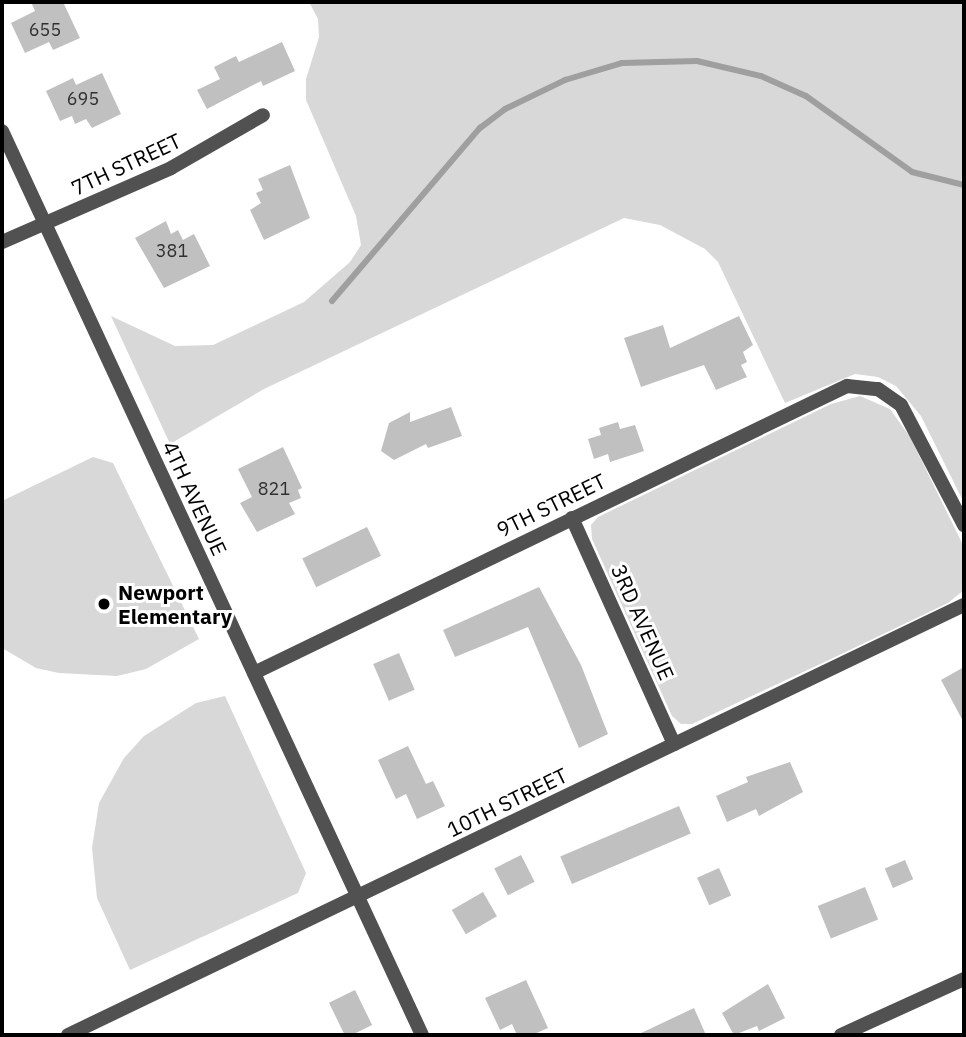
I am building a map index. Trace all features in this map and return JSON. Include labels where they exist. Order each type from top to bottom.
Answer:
[{"type":"street","name":"7TH STREET","points":[[2,243],[181,163],[263,114]]},
{"type":"street","name":"4TH AVENUE","points":[[2,131],[422,1035]]},
{"type":"street","name":"9TH STREET","points":[[254,673],[831,391],[871,386],[890,395],[906,411],[964,526]]},
{"type":"street","name":"3RD AVENUE","points":[[572,518],[674,744]]},
{"type":"street","name":"10TH STREET","points":[[68,1035],[964,604]]},
{"type":"street","points":[[841,1035],[964,979]]},
{"type":"shaded area","points":[[309,2],[964,2],[964,503],[921,416],[896,386],[878,377],[855,374],[785,403],[718,262],[705,249],[660,225],[624,218],[264,389],[170,444],[111,316],[175,346],[213,345],[304,302],[350,262],[361,245],[356,216],[306,100],[306,79],[319,37],[318,19]]},
{"type":"shaded area","points":[[860,396],[890,409],[910,437],[964,547],[964,590],[948,603],[831,659],[692,724],[681,724],[672,716],[592,539],[591,525],[598,517],[831,404]]},
{"type":"shaded area","points":[[93,457],[113,463],[199,639],[146,669],[117,676],[59,673],[36,668],[2,648],[2,501]]},
{"type":"shaded area","points":[[225,696],[306,873],[298,893],[130,970],[97,898],[92,848],[99,803],[124,758],[144,736],[196,703]]},
{"type":"building","points":[[31,2],[63,2],[80,38],[53,50],[49,42],[25,53],[11,23],[35,11]]},
{"type":"building","points":[[282,42],[295,71],[263,86],[261,81],[207,109],[197,90],[220,79],[214,67],[236,56],[239,62]]},
{"type":"building","points":[[102,73],[121,114],[92,128],[86,119],[75,124],[72,116],[60,121],[46,91],[73,78],[76,85]]},
{"type":"building","points":[[290,165],[310,218],[264,240],[250,210],[261,203],[256,193],[263,190],[258,179]]},
{"type":"building","points":[[166,221],[171,234],[178,230],[183,240],[194,234],[210,266],[164,288],[135,238]]},
{"type":"building","points":[[739,316],[753,345],[743,352],[747,362],[741,365],[747,377],[716,390],[704,365],[641,387],[624,338],[663,325],[670,348]]},
{"type":"building","points":[[451,407],[462,436],[428,448],[426,444],[394,460],[381,451],[389,423],[410,412],[410,422]]},
{"type":"building","points":[[618,422],[620,429],[635,425],[644,451],[610,462],[608,454],[594,459],[588,439],[601,435],[599,428]]},
{"type":"building","points":[[283,447],[302,488],[298,490],[301,498],[289,503],[295,514],[257,532],[240,503],[252,497],[238,469]]},
{"type":"building","points":[[367,527],[381,556],[316,587],[302,559]]},
{"type":"building","points":[[539,587],[581,665],[608,734],[579,748],[528,627],[455,657],[443,630]]},
{"type":"building","points":[[399,653],[415,690],[389,701],[373,664]]},
{"type":"building","points":[[964,667],[964,723],[941,680]]},
{"type":"building","points":[[408,746],[426,784],[433,781],[445,806],[417,819],[406,794],[396,799],[378,760]]},
{"type":"building","points":[[790,762],[803,792],[759,816],[756,809],[727,822],[716,796],[748,782],[746,777]]},
{"type":"building","points":[[679,806],[691,834],[572,884],[560,856]]},
{"type":"building","points":[[521,855],[535,882],[508,895],[494,869]]},
{"type":"building","points":[[905,860],[913,879],[893,888],[885,869]]},
{"type":"building","points":[[719,868],[731,895],[709,905],[697,878]]},
{"type":"building","points":[[865,887],[878,919],[831,939],[818,906]]},
{"type":"building","points":[[483,892],[497,916],[466,934],[452,910]]},
{"type":"building","points":[[526,980],[548,1028],[532,1035],[517,1035],[512,1024],[500,1030],[485,998]]},
{"type":"building","points":[[768,984],[785,1018],[759,1031],[757,1026],[734,1035],[722,1013]]},
{"type":"building","points":[[355,990],[372,1025],[352,1035],[345,1035],[329,1003]]},
{"type":"building","points":[[694,1008],[706,1035],[637,1035]]},
{"type":"waterway","points":[[332,301],[480,128],[505,109],[565,80],[622,63],[697,61],[761,76],[806,96],[912,172],[964,185]]},
{"type":"place","name":"Newport Elementary","points":[[104,604]]}]
